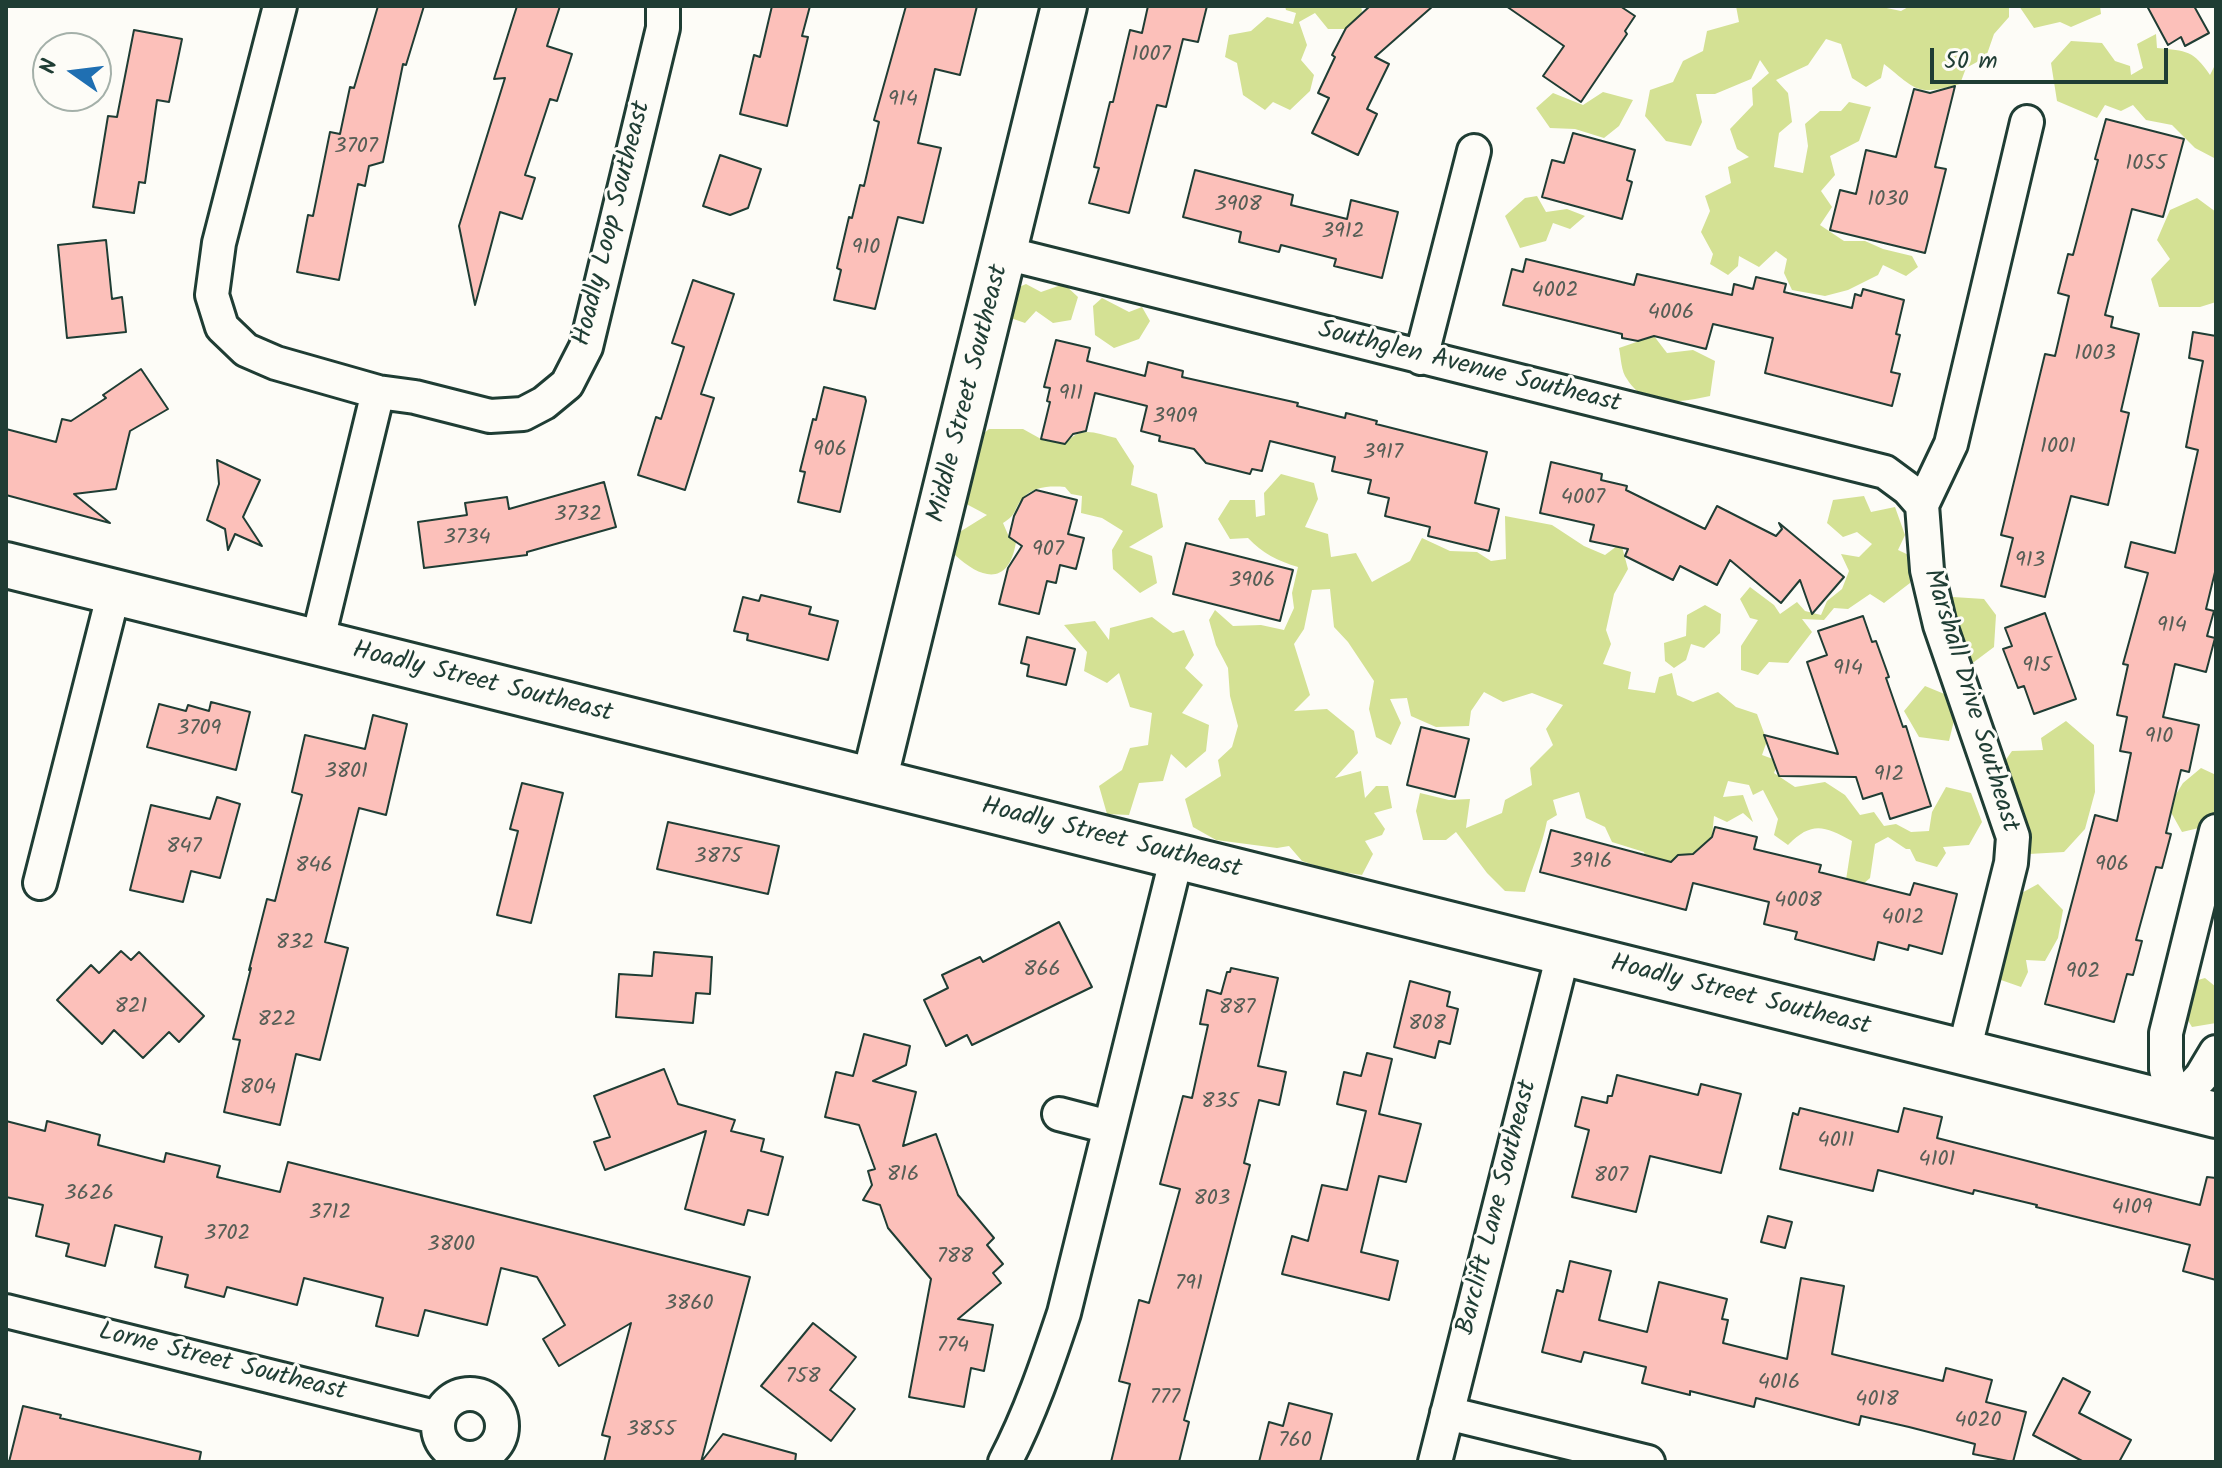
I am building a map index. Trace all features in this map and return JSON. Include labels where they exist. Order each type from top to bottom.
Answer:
[{"type":"street","name":"Hoadly Loop Southeast","points":[[280,6],[219,243],[212,295],[222,327],[246,350],[276,363],[378,392],[415,397],[490,416],[523,414],[544,403],[567,384],[586,347],[663,28],[663,6]]},
{"type":"street","name":"Middle Street Southeast","points":[[874,781],[1064,6]]},
{"type":"street","name":"Marshall Drive Southeast","points":[[1964,1051],[2011,863],[2013,837],[1940,625],[1927,570],[1922,505],[1951,444],[2027,122]]},
{"type":"street","points":[[1421,358],[1474,151]]},
{"type":"street","name":"Southglen Avenue Southeast","points":[[1005,253],[1885,472],[1908,489],[1922,505]]},
{"type":"street","points":[[317,643],[378,392]]},
{"type":"street","name":"Hoadly Street Southeast","points":[[6,565],[2196,1110]]},
{"type":"street","points":[[40,883],[114,592]]},
{"type":"street","points":[[2196,1110],[2166,1069],[2166,1033],[2216,831]]},
{"type":"street","points":[[1005,1462],[1031,1406],[1064,1313],[1177,856]]},
{"type":"street","name":"Barclift Lane Southeast","points":[[1435,1462],[1563,954]]},
{"type":"street","points":[[2196,1110],[2201,1077],[2216,1052]]},
{"type":"street","points":[[1059,1114],[1109,1127]]},
{"type":"street","name":"Lorne Street Southeast","points":[[6,1311],[439,1418]]},
{"type":"street","points":[[1447,1413],[1648,1462]]},
{"type":"green space","points":[[1285,6],[1361,6],[1362,11],[1352,29],[1328,29],[1315,13],[1299,22],[1307,45],[1301,60],[1314,75],[1310,91],[1290,110],[1273,102],[1265,110],[1243,95],[1237,63],[1225,57],[1229,35],[1251,31],[1267,17],[1293,24],[1296,13],[1286,10]]},
{"type":"green space","points":[[1736,6],[1877,6],[1901,11],[1910,6],[2009,6],[2009,17],[1994,34],[1986,57],[1966,68],[1960,84],[1934,90],[1918,89],[1884,64],[1881,78],[1866,87],[1852,78],[1841,44],[1826,39],[1808,65],[1776,80],[1788,93],[1792,122],[1779,133],[1774,167],[1803,173],[1808,146],[1805,124],[1820,111],[1841,111],[1849,102],[1871,107],[1859,141],[1830,156],[1835,175],[1821,191],[1832,207],[1820,225],[1844,241],[1865,241],[1912,256],[1918,267],[1906,276],[1883,265],[1878,275],[1848,290],[1825,296],[1792,290],[1784,273],[1787,259],[1776,251],[1759,267],[1739,256],[1738,266],[1728,275],[1710,264],[1713,254],[1701,232],[1710,211],[1705,196],[1731,183],[1728,167],[1749,157],[1737,149],[1730,129],[1753,105],[1752,88],[1769,73],[1760,60],[1751,79],[1715,94],[1696,94],[1702,122],[1691,146],[1666,141],[1645,116],[1650,90],[1673,82],[1683,61],[1703,51],[1707,31],[1739,22]]},
{"type":"green space","points":[[2019,6],[2100,6],[2101,14],[2071,27],[2060,22],[2034,28]]},
{"type":"green space","points":[[2156,34],[2157,48],[2194,56],[2210,75],[2216,63],[2216,159],[2195,148],[2172,125],[2146,120],[2133,105],[2121,111],[2105,105],[2097,118],[2057,101],[2051,63],[2071,41],[2102,43],[2115,61],[2130,66],[2131,75],[2143,68],[2137,44]]},
{"type":"green space","points":[[1603,92],[1633,100],[1619,126],[1604,138],[1575,129],[1550,128],[1536,108],[1553,93],[1583,105]]},
{"type":"green space","points":[[1537,196],[1546,212],[1567,209],[1585,216],[1570,229],[1553,223],[1546,241],[1520,248],[1505,216],[1525,198]]},
{"type":"green space","points":[[2197,198],[2216,212],[2216,302],[2200,307],[2159,307],[2151,279],[2170,259],[2157,240],[2170,210]]},
{"type":"green space","points":[[1026,284],[1041,292],[1064,284],[1078,297],[1071,320],[1053,323],[1036,311],[1025,323],[1005,316],[1008,292]]},
{"type":"green space","points":[[1102,298],[1129,312],[1142,307],[1150,321],[1139,339],[1114,348],[1095,335],[1093,306]]},
{"type":"green space","points":[[1654,336],[1667,353],[1693,350],[1715,361],[1710,396],[1664,401],[1644,396],[1635,389],[1624,372],[1619,348]]},
{"type":"green space","points":[[989,429],[1023,429],[1041,439],[1065,444],[1082,432],[1116,438],[1134,466],[1131,485],[1157,494],[1163,527],[1129,547],[1152,556],[1157,583],[1140,593],[1113,569],[1112,550],[1123,531],[1102,518],[1081,513],[1082,496],[1071,494],[1065,487],[1032,491],[1003,523],[1009,537],[1016,542],[1007,566],[1001,572],[993,574],[975,570],[955,555],[958,533],[987,515],[957,499],[946,465]]},
{"type":"green space","points":[[1281,474],[1314,483],[1318,499],[1305,527],[1328,534],[1331,557],[1356,553],[1372,582],[1410,561],[1422,538],[1450,551],[1477,552],[1491,561],[1506,559],[1505,516],[1552,525],[1584,546],[1605,555],[1621,543],[1628,569],[1614,594],[1606,630],[1611,644],[1603,664],[1631,672],[1628,689],[1655,693],[1659,677],[1672,673],[1677,695],[1693,702],[1718,692],[1736,707],[1757,714],[1767,741],[1762,755],[1773,759],[1774,773],[1795,787],[1825,782],[1845,795],[1860,815],[1874,812],[1884,826],[1896,824],[1911,832],[1929,831],[1932,812],[1946,787],[1971,793],[1982,822],[1969,845],[1943,847],[1946,853],[1937,867],[1916,861],[1910,849],[1888,837],[1875,844],[1870,878],[1844,893],[1852,841],[1818,828],[1804,832],[1788,845],[1774,835],[1778,819],[1763,790],[1753,795],[1749,785],[1728,781],[1723,797],[1743,795],[1753,822],[1743,813],[1727,822],[1714,816],[1712,837],[1693,854],[1678,855],[1663,870],[1649,870],[1644,852],[1612,842],[1605,827],[1586,818],[1579,792],[1553,800],[1557,815],[1547,821],[1525,892],[1505,891],[1456,832],[1446,840],[1423,840],[1416,811],[1420,793],[1449,800],[1470,799],[1466,828],[1502,813],[1505,800],[1532,785],[1530,768],[1553,745],[1546,729],[1563,705],[1532,693],[1503,702],[1484,692],[1471,711],[1469,726],[1436,727],[1411,716],[1407,698],[1390,699],[1401,723],[1391,745],[1376,737],[1369,709],[1374,681],[1334,627],[1330,589],[1312,590],[1304,629],[1294,644],[1310,695],[1294,711],[1327,709],[1354,731],[1358,753],[1335,778],[1361,771],[1365,798],[1376,786],[1388,786],[1392,808],[1374,813],[1385,829],[1382,835],[1365,841],[1373,854],[1362,875],[1329,870],[1302,861],[1289,846],[1277,848],[1216,840],[1193,827],[1185,799],[1221,776],[1218,760],[1232,747],[1238,726],[1230,696],[1228,668],[1216,645],[1209,620],[1215,610],[1233,626],[1261,625],[1284,630],[1294,608],[1292,593],[1298,567],[1271,556],[1248,538],[1230,539],[1218,519],[1230,500],[1255,500],[1256,517],[1265,515],[1264,493]]},
{"type":"green space","points":[[1864,496],[1871,512],[1895,507],[1905,535],[1898,550],[1913,557],[1910,583],[1884,603],[1870,594],[1848,609],[1834,608],[1824,620],[1802,619],[1812,632],[1788,663],[1769,662],[1758,675],[1741,670],[1741,646],[1758,620],[1750,618],[1740,599],[1750,587],[1774,605],[1780,614],[1797,602],[1805,611],[1821,615],[1827,601],[1842,589],[1849,571],[1841,554],[1859,557],[1872,544],[1857,532],[1843,537],[1827,523],[1833,500]]},
{"type":"green space","points":[[1953,597],[1984,599],[1996,615],[1994,647],[1970,665],[1935,631]]},
{"type":"green space","points":[[1705,605],[1721,614],[1720,633],[1704,648],[1691,644],[1686,660],[1674,668],[1665,661],[1664,643],[1686,636],[1687,615]]},
{"type":"green space","points":[[1152,617],[1173,633],[1184,630],[1194,655],[1185,668],[1203,685],[1182,713],[1209,725],[1206,751],[1186,768],[1171,754],[1163,781],[1139,783],[1129,815],[1107,814],[1099,786],[1122,770],[1130,748],[1148,745],[1152,713],[1130,707],[1119,673],[1107,683],[1084,671],[1087,652],[1064,625],[1095,621],[1109,640],[1110,628]]},
{"type":"green space","points":[[1925,686],[1959,700],[1949,741],[1919,737],[1904,711]]},
{"type":"green space","points":[[2066,721],[2094,745],[2095,792],[2085,829],[2064,852],[2029,854],[1994,822],[1988,785],[2012,751],[2043,750],[2041,738]]},
{"type":"green space","points":[[2201,768],[2216,775],[2216,824],[2182,832],[2168,807],[2183,783]]},
{"type":"green space","points":[[2038,884],[2063,910],[2058,938],[2045,961],[2026,960],[2028,972],[2021,987],[2001,980],[1994,958],[2008,941],[2001,929],[2007,901]]},
{"type":"green space","points":[[2205,978],[2216,987],[2216,1023],[2192,1027],[2178,1004],[2180,985]]},
{"type":"building","points":[[378,6],[424,6],[406,65],[403,64],[383,162],[369,166],[365,186],[358,184],[339,280],[297,272],[308,215],[313,216],[330,132],[340,134],[350,87],[354,88]]},
{"type":"building","points":[[517,6],[560,6],[547,46],[572,54],[557,101],[550,99],[525,175],[535,178],[522,219],[500,212],[475,305],[459,226],[505,78],[494,79]]},
{"type":"building","points":[[772,6],[810,6],[802,36],[808,37],[787,126],[740,114],[754,55],[760,57]]},
{"type":"building","points":[[906,6],[977,6],[960,75],[935,69],[918,143],[941,148],[923,223],[898,217],[875,309],[834,300],[841,270],[837,268],[849,217],[852,218],[860,185],[864,186],[879,122],[874,120]]},
{"type":"building","points":[[1148,6],[1207,6],[1198,42],[1183,39],[1166,107],[1157,105],[1129,213],[1089,203],[1099,168],[1094,167],[1130,30],[1142,33]]},
{"type":"building","points":[[1370,6],[1433,6],[1375,57],[1389,64],[1367,109],[1377,114],[1358,155],[1312,133],[1329,98],[1318,93],[1335,57],[1332,55],[1346,28]]},
{"type":"building","points":[[1506,6],[1620,6],[1635,16],[1625,31],[1627,34],[1581,102],[1543,76],[1564,46]]},
{"type":"building","points":[[2147,6],[2194,6],[2209,33],[2185,46],[2181,37],[2168,45]]},
{"type":"building","points":[[134,30],[182,39],[169,102],[157,100],[145,183],[139,182],[134,213],[93,207],[108,116],[117,117]]},
{"type":"building","points":[[1955,86],[1935,167],[1946,169],[1925,253],[1830,230],[1840,190],[1856,194],[1866,150],[1896,157],[1914,89],[1930,93]]},
{"type":"building","points":[[2106,119],[2184,139],[2163,217],[2132,209],[2105,315],[2113,317],[2111,327],[2139,334],[2121,411],[2129,413],[2108,505],[2071,496],[2045,597],[2001,586],[2013,538],[2001,535],[2045,354],[2055,356],[2069,296],[2058,293],[2068,254],[2073,255]]},
{"type":"building","points":[[1573,133],[1635,150],[1627,180],[1632,182],[1622,219],[1542,197],[1552,160],[1564,163]]},
{"type":"building","points":[[720,155],[761,169],[748,208],[730,215],[703,206]]},
{"type":"building","points":[[1195,170],[1293,195],[1291,205],[1347,219],[1351,200],[1398,212],[1382,278],[1334,266],[1336,259],[1281,245],[1279,252],[1239,242],[1241,232],[1183,217]]},
{"type":"building","points":[[106,240],[112,299],[122,297],[126,332],[67,338],[58,245]]},
{"type":"building","points":[[1526,259],[1634,285],[1637,274],[1732,295],[1734,284],[1753,289],[1756,277],[1786,284],[1784,292],[1852,308],[1855,294],[1861,296],[1863,289],[1904,300],[1891,372],[1900,374],[1892,406],[1765,373],[1773,338],[1713,324],[1706,349],[1654,336],[1638,341],[1622,338],[1622,334],[1503,305],[1512,269],[1523,272]]},
{"type":"building","points":[[693,280],[734,294],[701,394],[714,398],[685,490],[638,475],[656,417],[661,419],[684,347],[672,343]]},
{"type":"building","points":[[2193,332],[2216,336],[2216,568],[2206,609],[2214,611],[2207,636],[2215,638],[2206,672],[2175,664],[2163,717],[2199,725],[2189,772],[2181,770],[2166,833],[2171,834],[2162,868],[2156,867],[2136,940],[2142,941],[2133,975],[2127,974],[2114,1022],[2045,1004],[2095,815],[2117,821],[2131,753],[2120,751],[2127,717],[2117,715],[2128,665],[2123,664],[2148,573],[2125,567],[2131,542],[2175,553],[2198,450],[2186,447],[2203,361],[2189,358]]},
{"type":"building","points":[[1056,340],[1090,348],[1087,361],[1145,376],[1148,362],[1183,371],[1182,377],[1298,403],[1297,406],[1345,418],[1346,413],[1377,421],[1376,424],[1487,452],[1475,503],[1499,509],[1489,551],[1428,536],[1430,527],[1385,516],[1389,498],[1368,493],[1371,480],[1332,471],[1335,457],[1270,441],[1262,471],[1252,469],[1250,474],[1206,463],[1194,449],[1159,441],[1160,436],[1141,431],[1147,406],[1095,393],[1086,431],[1073,434],[1065,444],[1041,439],[1050,402],[1047,401],[1050,388],[1044,387]]},
{"type":"building","points":[[141,369],[168,409],[130,431],[116,489],[74,494],[110,523],[6,495],[6,429],[56,442],[62,419],[71,421],[106,398],[103,395]]},
{"type":"building","points":[[824,387],[865,397],[866,401],[840,512],[798,502],[805,472],[800,471]]},
{"type":"building","points":[[217,460],[260,480],[243,517],[262,546],[235,534],[228,550],[225,529],[207,520],[219,484]]},
{"type":"building","points":[[1551,462],[1602,474],[1601,480],[1627,486],[1626,490],[1705,529],[1717,506],[1776,536],[1782,529],[1779,523],[1844,577],[1812,614],[1800,580],[1781,603],[1730,560],[1717,585],[1680,566],[1673,580],[1625,556],[1628,549],[1590,541],[1594,525],[1540,513]]},
{"type":"building","points":[[604,482],[616,527],[527,552],[527,555],[424,568],[418,522],[467,515],[465,503],[507,497],[509,509]]},
{"type":"building","points":[[1036,490],[1077,500],[1068,534],[1084,538],[1076,569],[1060,565],[1056,583],[1047,581],[1039,614],[999,604],[1008,568],[1022,546],[1009,537],[1014,516],[1023,498]]},
{"type":"building","points":[[1186,543],[1293,570],[1280,621],[1173,594]]},
{"type":"building","points":[[761,595],[811,607],[809,614],[838,621],[828,660],[747,640],[748,634],[734,631],[743,597],[759,601]]},
{"type":"building","points":[[2045,613],[2076,699],[2034,714],[2024,686],[2018,688],[2003,649],[2012,646],[2005,628]]},
{"type":"building","points":[[1863,616],[1889,677],[1886,678],[1903,727],[1906,726],[1931,806],[1890,819],[1882,793],[1863,799],[1856,777],[1779,776],[1764,735],[1838,754],[1807,662],[1827,655],[1818,631]]},
{"type":"building","points":[[1027,637],[1075,649],[1066,685],[1027,676],[1029,665],[1021,663]]},
{"type":"building","points":[[211,702],[250,712],[236,770],[147,747],[159,704],[186,711],[188,705],[209,711]]},
{"type":"building","points":[[373,715],[407,724],[386,815],[359,808],[325,942],[348,948],[320,1060],[296,1054],[280,1125],[224,1112],[240,1040],[233,1039],[251,968],[249,970],[267,899],[275,901],[302,795],[292,792],[305,735],[365,749]]},
{"type":"building","points":[[1421,727],[1469,739],[1455,797],[1407,785]]},
{"type":"building","points":[[522,783],[563,793],[531,923],[497,915],[518,831],[510,829]]},
{"type":"building","points":[[217,797],[240,804],[220,878],[191,871],[183,902],[130,890],[151,805],[210,819]]},
{"type":"building","points":[[668,822],[779,846],[768,894],[657,869]]},
{"type":"building","points":[[1715,827],[1757,837],[1754,849],[1821,865],[1819,872],[1910,895],[1914,883],[1957,894],[1942,954],[1909,945],[1908,950],[1878,942],[1874,960],[1795,939],[1797,932],[1764,924],[1769,902],[1693,883],[1686,910],[1540,872],[1551,830],[1671,862],[1678,855],[1693,854],[1712,837]]},
{"type":"building","points":[[1059,922],[1092,987],[972,1045],[967,1035],[946,1046],[924,1000],[948,988],[942,975],[980,957],[983,962]]},
{"type":"building","points":[[121,951],[131,960],[139,952],[204,1016],[179,1042],[169,1032],[143,1058],[114,1030],[102,1044],[57,1000],[91,965],[99,973]]},
{"type":"building","points":[[654,952],[712,957],[710,994],[696,993],[693,1023],[616,1017],[619,974],[652,976]]},
{"type":"building","points":[[1231,968],[1278,978],[1258,1066],[1286,1072],[1279,1105],[1259,1100],[1244,1163],[1250,1165],[1184,1420],[1189,1422],[1179,1462],[1111,1462],[1130,1384],[1119,1381],[1139,1300],[1149,1303],[1180,1189],[1160,1184],[1183,1096],[1192,1098],[1208,1025],[1200,1024],[1207,990],[1221,994]]},
{"type":"building","points":[[1410,981],[1450,992],[1447,1006],[1458,1009],[1450,1044],[1439,1041],[1435,1058],[1394,1047]]},
{"type":"building","points":[[864,1034],[910,1046],[906,1065],[873,1081],[916,1092],[903,1146],[936,1134],[958,1195],[994,1238],[987,1245],[1003,1264],[993,1273],[1001,1283],[958,1319],[993,1325],[984,1371],[971,1368],[964,1407],[909,1397],[931,1279],[888,1228],[880,1205],[863,1200],[872,1185],[868,1171],[875,1169],[859,1125],[825,1117],[836,1072],[853,1076]]},
{"type":"building","points":[[1367,1053],[1392,1059],[1379,1114],[1421,1124],[1406,1182],[1379,1176],[1361,1252],[1398,1261],[1389,1300],[1282,1274],[1292,1236],[1308,1241],[1322,1185],[1347,1190],[1366,1111],[1337,1104],[1344,1072],[1361,1076]]},
{"type":"building","points":[[664,1069],[678,1104],[735,1120],[731,1131],[764,1139],[761,1151],[783,1157],[768,1215],[748,1210],[744,1225],[685,1209],[706,1131],[605,1170],[594,1142],[610,1137],[594,1096]]},
{"type":"building","points":[[1617,1075],[1698,1095],[1701,1084],[1741,1094],[1721,1173],[1650,1156],[1636,1212],[1572,1197],[1589,1130],[1575,1126],[1582,1097],[1607,1103]]},
{"type":"building","points":[[1800,1108],[1898,1132],[1904,1108],[1942,1117],[1937,1138],[2200,1205],[2207,1177],[2216,1178],[2216,1280],[2183,1271],[2190,1245],[2037,1205],[1974,1190],[1973,1194],[1878,1170],[1873,1191],[1780,1169],[1793,1113],[1798,1115]]},
{"type":"building","points":[[6,1121],[45,1131],[47,1121],[100,1135],[98,1145],[164,1162],[166,1153],[220,1166],[217,1177],[280,1192],[288,1162],[750,1277],[701,1462],[604,1462],[610,1437],[602,1435],[631,1323],[559,1366],[543,1339],[565,1325],[537,1277],[501,1268],[487,1325],[425,1310],[418,1336],[376,1326],[383,1298],[304,1278],[297,1305],[227,1287],[224,1297],[185,1287],[188,1275],[155,1267],[162,1237],[115,1225],[105,1266],[66,1256],[69,1244],[36,1236],[43,1205],[6,1197]]},
{"type":"building","points":[[1768,1216],[1792,1222],[1785,1248],[1761,1242]]},
{"type":"building","points":[[1570,1261],[1611,1271],[1599,1320],[1647,1332],[1659,1282],[1727,1299],[1722,1319],[1728,1320],[1723,1343],[1787,1359],[1801,1278],[1844,1286],[1832,1354],[1943,1381],[1946,1368],[1992,1380],[1986,1402],[2026,1412],[2013,1462],[1973,1454],[1975,1444],[1909,1427],[1861,1416],[1859,1425],[1756,1398],[1754,1407],[1690,1391],[1690,1395],[1642,1383],[1646,1367],[1584,1352],[1581,1362],[1542,1352],[1557,1290],[1563,1292]]},
{"type":"building","points":[[813,1323],[856,1357],[830,1390],[855,1409],[831,1441],[761,1386]]},
{"type":"building","points":[[2063,1378],[2090,1392],[2079,1413],[2131,1440],[2119,1462],[2084,1462],[2033,1435]]},
{"type":"building","points":[[1289,1403],[1332,1414],[1320,1462],[1259,1462],[1269,1422],[1283,1426]]},
{"type":"building","points":[[23,1406],[201,1452],[199,1462],[9,1462]]},
{"type":"building","points":[[723,1434],[796,1454],[795,1462],[701,1462]]}]
